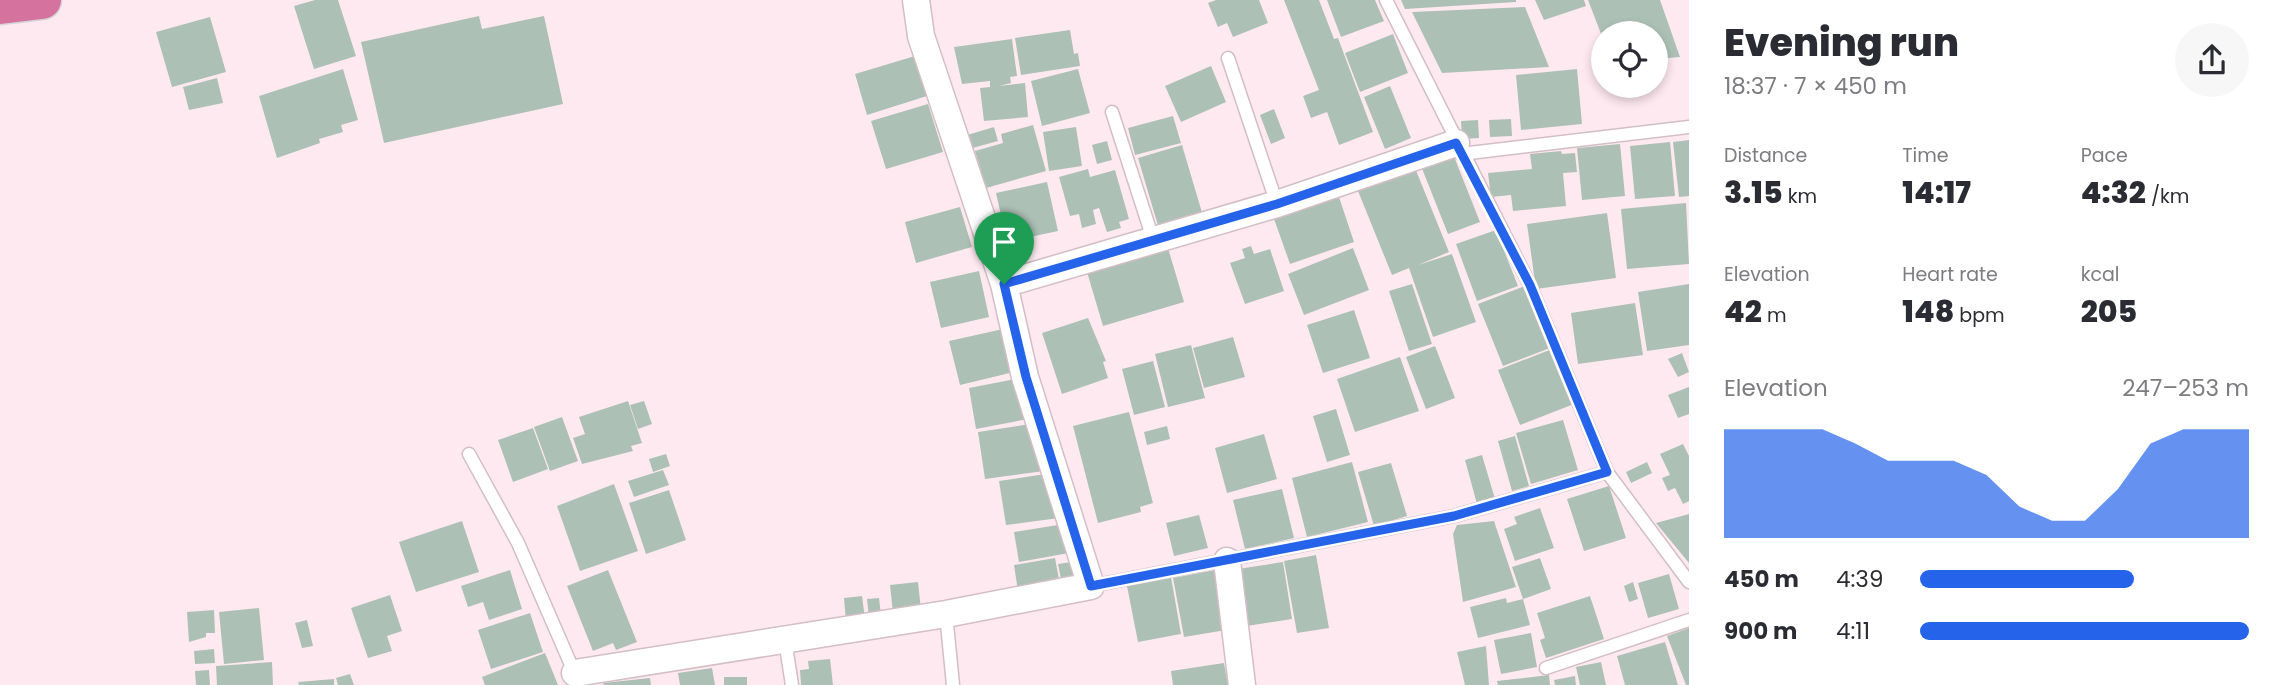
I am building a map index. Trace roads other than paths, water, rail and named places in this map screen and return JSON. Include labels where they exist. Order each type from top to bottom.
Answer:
[{"type":"highway","points":[[0,5],[42,0]]},
{"type":"street","points":[[575,679],[1091,586],[1026,377],[1004,284],[921,36],[916,0]]},
{"type":"street","points":[[1004,284],[1459,148]]},
{"type":"street","points":[[1227,561],[1241,685]]},
{"type":"lane","points":[[1385,0],[1530,285],[1607,472],[1689,582]]},
{"type":"lane","points":[[1228,58],[1277,204]]},
{"type":"lane","points":[[1112,112],[1153,239]]},
{"type":"lane","points":[[1459,148],[1689,127]]},
{"type":"lane","points":[[469,454],[518,543],[575,679]]},
{"type":"lane","points":[[1091,586],[1454,516],[1607,472]]},
{"type":"lane","points":[[946,614],[953,685]]},
{"type":"lane","points":[[1546,668],[1689,620]]},
{"type":"lane","points":[[785,640],[792,685]]}]
